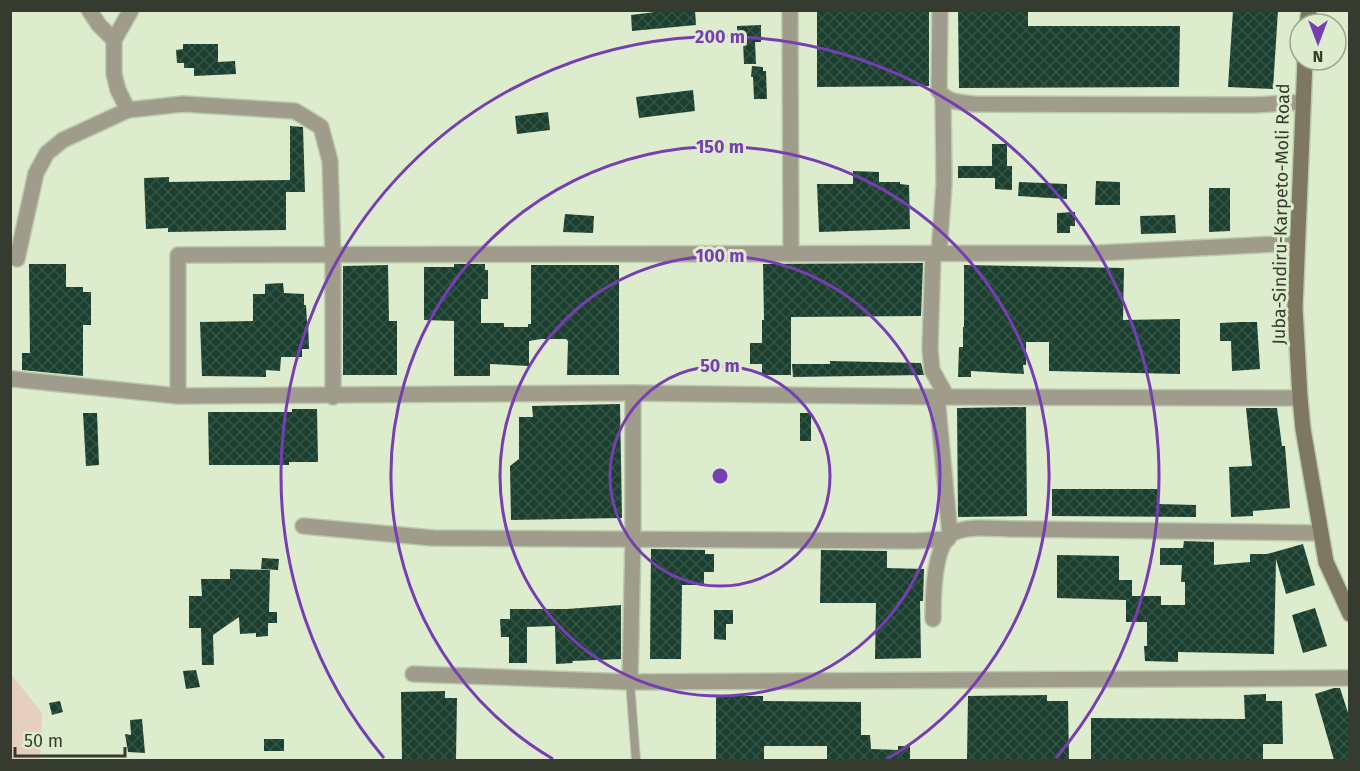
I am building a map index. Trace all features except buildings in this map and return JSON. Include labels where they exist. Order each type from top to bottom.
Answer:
[{"type":"main road","name":"Juba-Sindiru-Karpeto-Moli Road","points":[[1304,72],[1295,308],[1300,398],[1303,429],[1326,562],[1350,614]]},
{"type":"street","points":[[89,10],[99,26],[114,40]]},
{"type":"street","points":[[128,110],[118,90],[114,74],[114,40],[131,10]]},
{"type":"street","points":[[790,10],[791,254]]},
{"type":"street","points":[[940,10],[938,80],[939,91],[943,98],[944,184],[936,254],[930,349],[932,370],[942,397],[949,537]]},
{"type":"street","points":[[943,98],[954,102],[974,104],[1255,105],[1303,102]]},
{"type":"street","points":[[17,259],[36,173],[47,153],[63,140],[128,110],[183,104],[295,111],[321,127],[330,161],[333,397]]},
{"type":"street","points":[[178,396],[178,255],[1099,253],[1297,243]]},
{"type":"street","points":[[13,379],[178,396],[633,393],[1300,398]]},
{"type":"street","points":[[630,682],[633,393]]},
{"type":"street","points":[[303,526],[433,538],[915,541],[949,537]]},
{"type":"street","points":[[933,619],[933,581],[941,553],[949,537],[957,531],[978,529],[1320,532]]},
{"type":"street","points":[[413,674],[630,682],[1350,678]]},
{"type":"lane","points":[[630,682],[636,760]]},
{"type":"shaded area","points":[[11,674],[42,713],[40,760],[11,760]]}]
